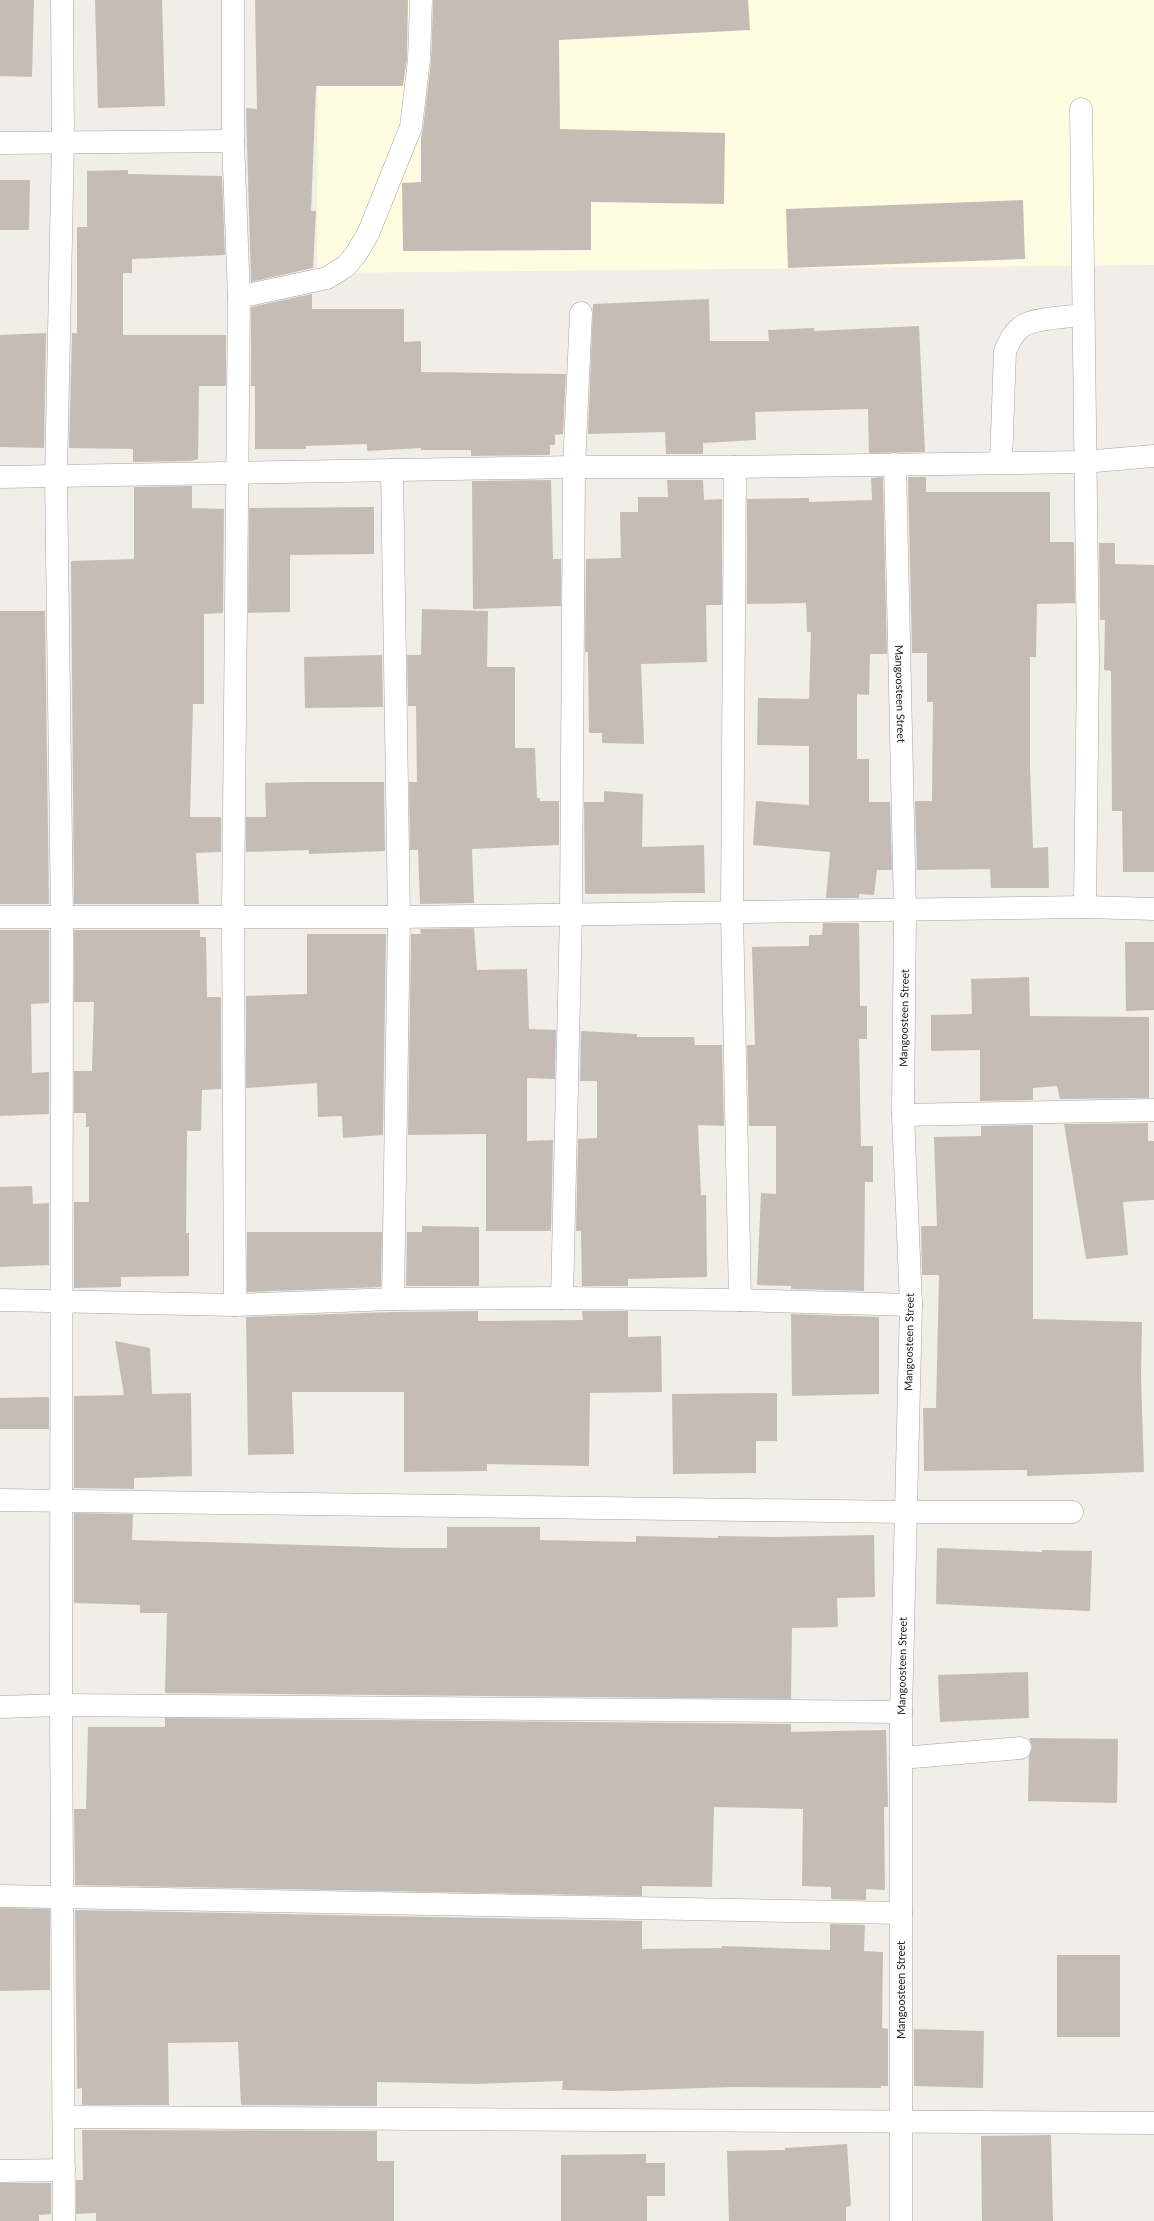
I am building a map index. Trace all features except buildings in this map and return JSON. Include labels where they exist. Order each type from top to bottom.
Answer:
[{"type":"street","points":[[62,0],[63,141],[56,477],[62,916],[61,1705],[64,2221]]},
{"type":"street","points":[[233,0],[233,141],[239,297],[233,916],[235,1305]]},
{"type":"street","points":[[239,297],[327,278],[346,266],[356,254],[368,234],[411,127],[419,60],[421,0]]},
{"type":"street","points":[[1081,109],[1084,462],[1088,660],[1085,906]]},
{"type":"street","points":[[0,143],[63,141],[233,141]]},
{"type":"street","points":[[562,1298],[571,914],[574,467],[581,313]]},
{"type":"street","points":[[1001,462],[1005,351],[1010,339],[1020,328],[1028,323],[1083,315]]},
{"type":"street","points":[[0,477],[574,467],[735,467],[1084,462],[1154,456]]},
{"type":"street","name":"Mangoosteen Street","points":[[895,464],[905,910],[903,1115],[911,1305],[901,1712],[901,2221]]},
{"type":"street","points":[[735,467],[732,913],[740,1300]]},
{"type":"street","points":[[392,470],[399,916],[393,1299]]},
{"type":"street","points":[[0,916],[399,916],[732,913],[1085,906],[1154,908]]},
{"type":"street","points":[[903,1115],[1154,1110]]},
{"type":"street","points":[[0,1300],[235,1305],[393,1299],[562,1298],[740,1300],[911,1305]]},
{"type":"street","points":[[0,1500],[905,1512],[1072,1512]]},
{"type":"street","points":[[0,1707],[61,1705],[901,1712]]},
{"type":"street","points":[[901,1758],[1020,1748]]},
{"type":"street","points":[[0,1896],[901,1913]]},
{"type":"street","points":[[64,2117],[1154,2123]]},
{"type":"street","points":[[0,2171],[64,2170]]},
{"type":"shaded area","points":[[318,0],[1154,0],[1154,265],[317,273]]}]
